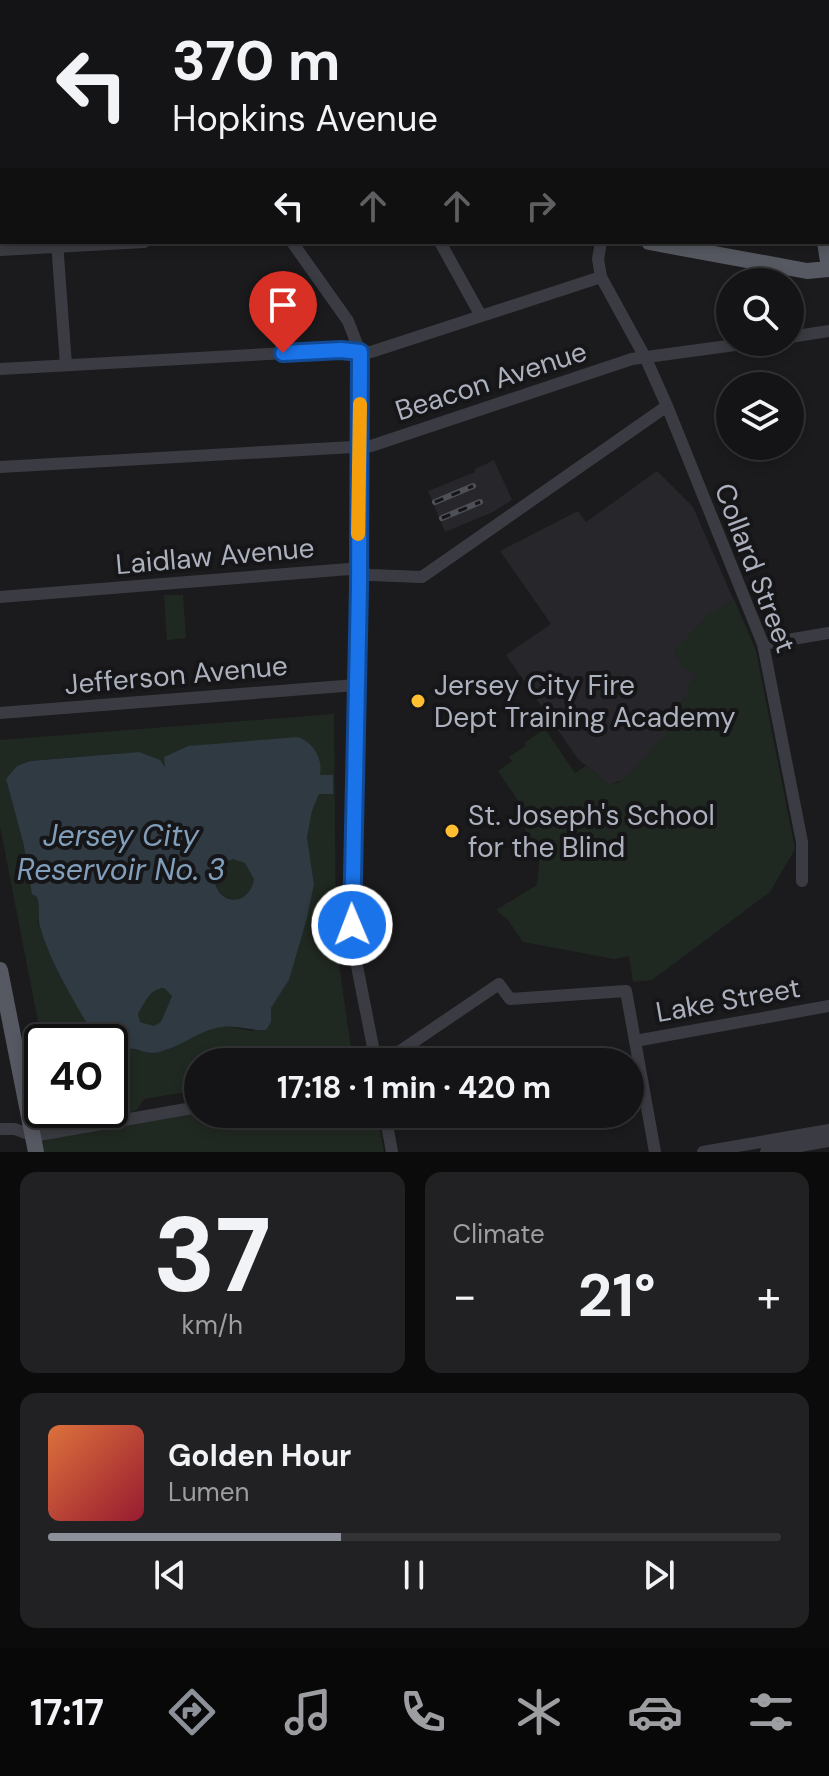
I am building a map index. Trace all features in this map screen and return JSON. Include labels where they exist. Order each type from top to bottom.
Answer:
[{"type":"main road","points":[[660,244],[807,271],[829,268],[825,244]]},
{"type":"main road","points":[[0,970],[3,1000],[34,1144]]},
{"type":"street","points":[[0,250],[86,244]]},
{"type":"street","points":[[293,244],[348,321],[360,352],[352,925],[373,1048]]},
{"type":"street","points":[[441,244],[481,316]]},
{"type":"street","name":"Collard Street","points":[[601,244],[598,259],[601,277],[646,359],[667,406],[763,644],[802,842],[802,881]]},
{"type":"street","points":[[57,245],[66,365]]},
{"type":"street","points":[[0,369],[380,350],[601,277]]},
{"type":"street","points":[[804,335],[829,331]]},
{"type":"street","name":"Beacon Avenue","points":[[0,467],[371,446],[632,359],[716,348]]},
{"type":"street","name":"Laidlaw Avenue","points":[[0,597],[349,569],[370,575],[422,577],[667,406]]},
{"type":"street","points":[[763,644],[829,633]]},
{"type":"street","name":"Jefferson Avenue","points":[[0,713],[356,685]]},
{"type":"street","points":[[405,1048],[499,984],[510,999],[626,991],[655,1152]]},
{"type":"street","name":"Lake Street","points":[[635,1041],[829,1006]]},
{"type":"street","points":[[0,1129],[15,1129],[34,1144],[184,1110]]},
{"type":"street","points":[[388,1128],[392,1152]]},
{"type":"street","points":[[766,1152],[829,1130]]},
{"type":"street","points":[[703,1152],[829,1141]]},
{"type":"shaded area","points":[[494,460],[512,500],[493,512],[445,532],[428,491],[475,472],[475,469]]},
{"type":"shaded area","points":[[657,471],[693,507],[756,651],[666,827],[619,781],[609,785],[578,759],[506,655],[551,624],[500,551],[578,511],[586,522]]},
{"type":"shaded area","points":[[164,595],[183,595],[186,638],[167,640]]},
{"type":"shaded area","points":[[734,599],[756,651],[795,849],[770,892],[652,980],[633,982],[629,956],[614,959],[523,942],[508,920],[496,910],[537,885],[540,852],[515,814],[523,808],[498,771],[512,761],[509,757],[526,746],[524,743],[545,729],[575,773],[586,766],[609,785],[621,782],[666,735],[658,727],[690,692],[686,688],[696,676],[673,653],[707,616]]},
{"type":"shaded area","points":[[334,714],[336,944],[351,1048],[184,1048],[184,1092],[144,1099],[136,1111],[128,1112],[128,1049],[149,1053],[167,1050],[205,1030],[225,1026],[252,1031],[271,1022],[271,1008],[289,980],[314,884],[307,839],[312,811],[332,775],[188,746],[164,757],[166,767],[139,752],[30,761],[17,766],[6,779],[40,906],[38,923],[88,1024],[38,1024],[0,826],[0,740]]},
{"type":"shaded area","points":[[234,859],[248,865],[254,879],[248,893],[234,899],[220,893],[214,879],[220,865]]},
{"type":"shaded area","points":[[164,988],[172,996],[161,1022],[154,1026],[140,1022],[138,1014],[148,997]]},
{"type":"shaded area","points":[[184,1112],[184,1128],[380,1128],[384,1152],[44,1152],[41,1138],[97,1128],[128,1128],[128,1122]]},
{"type":"water","name":"Jersey City Reservoir No. 3","points":[[298,737],[309,743],[316,752],[320,775],[333,775],[333,794],[319,794],[312,811],[307,838],[314,884],[307,918],[289,980],[271,1008],[271,1022],[266,1030],[222,1027],[204,1032],[170,1049],[152,1053],[128,1049],[128,1024],[87,1024],[64,982],[40,927],[38,901],[32,894],[24,846],[6,779],[17,766],[30,761],[139,752],[160,760],[165,767],[164,757],[188,746]],"holes":[[[233,859],[245,863],[254,879],[251,889],[239,899],[225,897],[216,885],[214,875],[221,864]],[[164,988],[172,996],[161,1022],[154,1026],[140,1022],[138,1014],[155,991]]]},
{"type":"railway","points":[[435,502],[473,486]]},
{"type":"railway","points":[[442,518],[480,502]]},
{"type":"slow traffic","points":[[358,534],[360,404]]},
{"type":"place","name":"Jersey City Fire Dept Training Academy","points":[[418,701]]},
{"type":"place","name":"St. Joseph's School for the Blind","points":[[452,831]]},
{"type":"route","points":[[283,353],[360,352],[352,925]]}]
